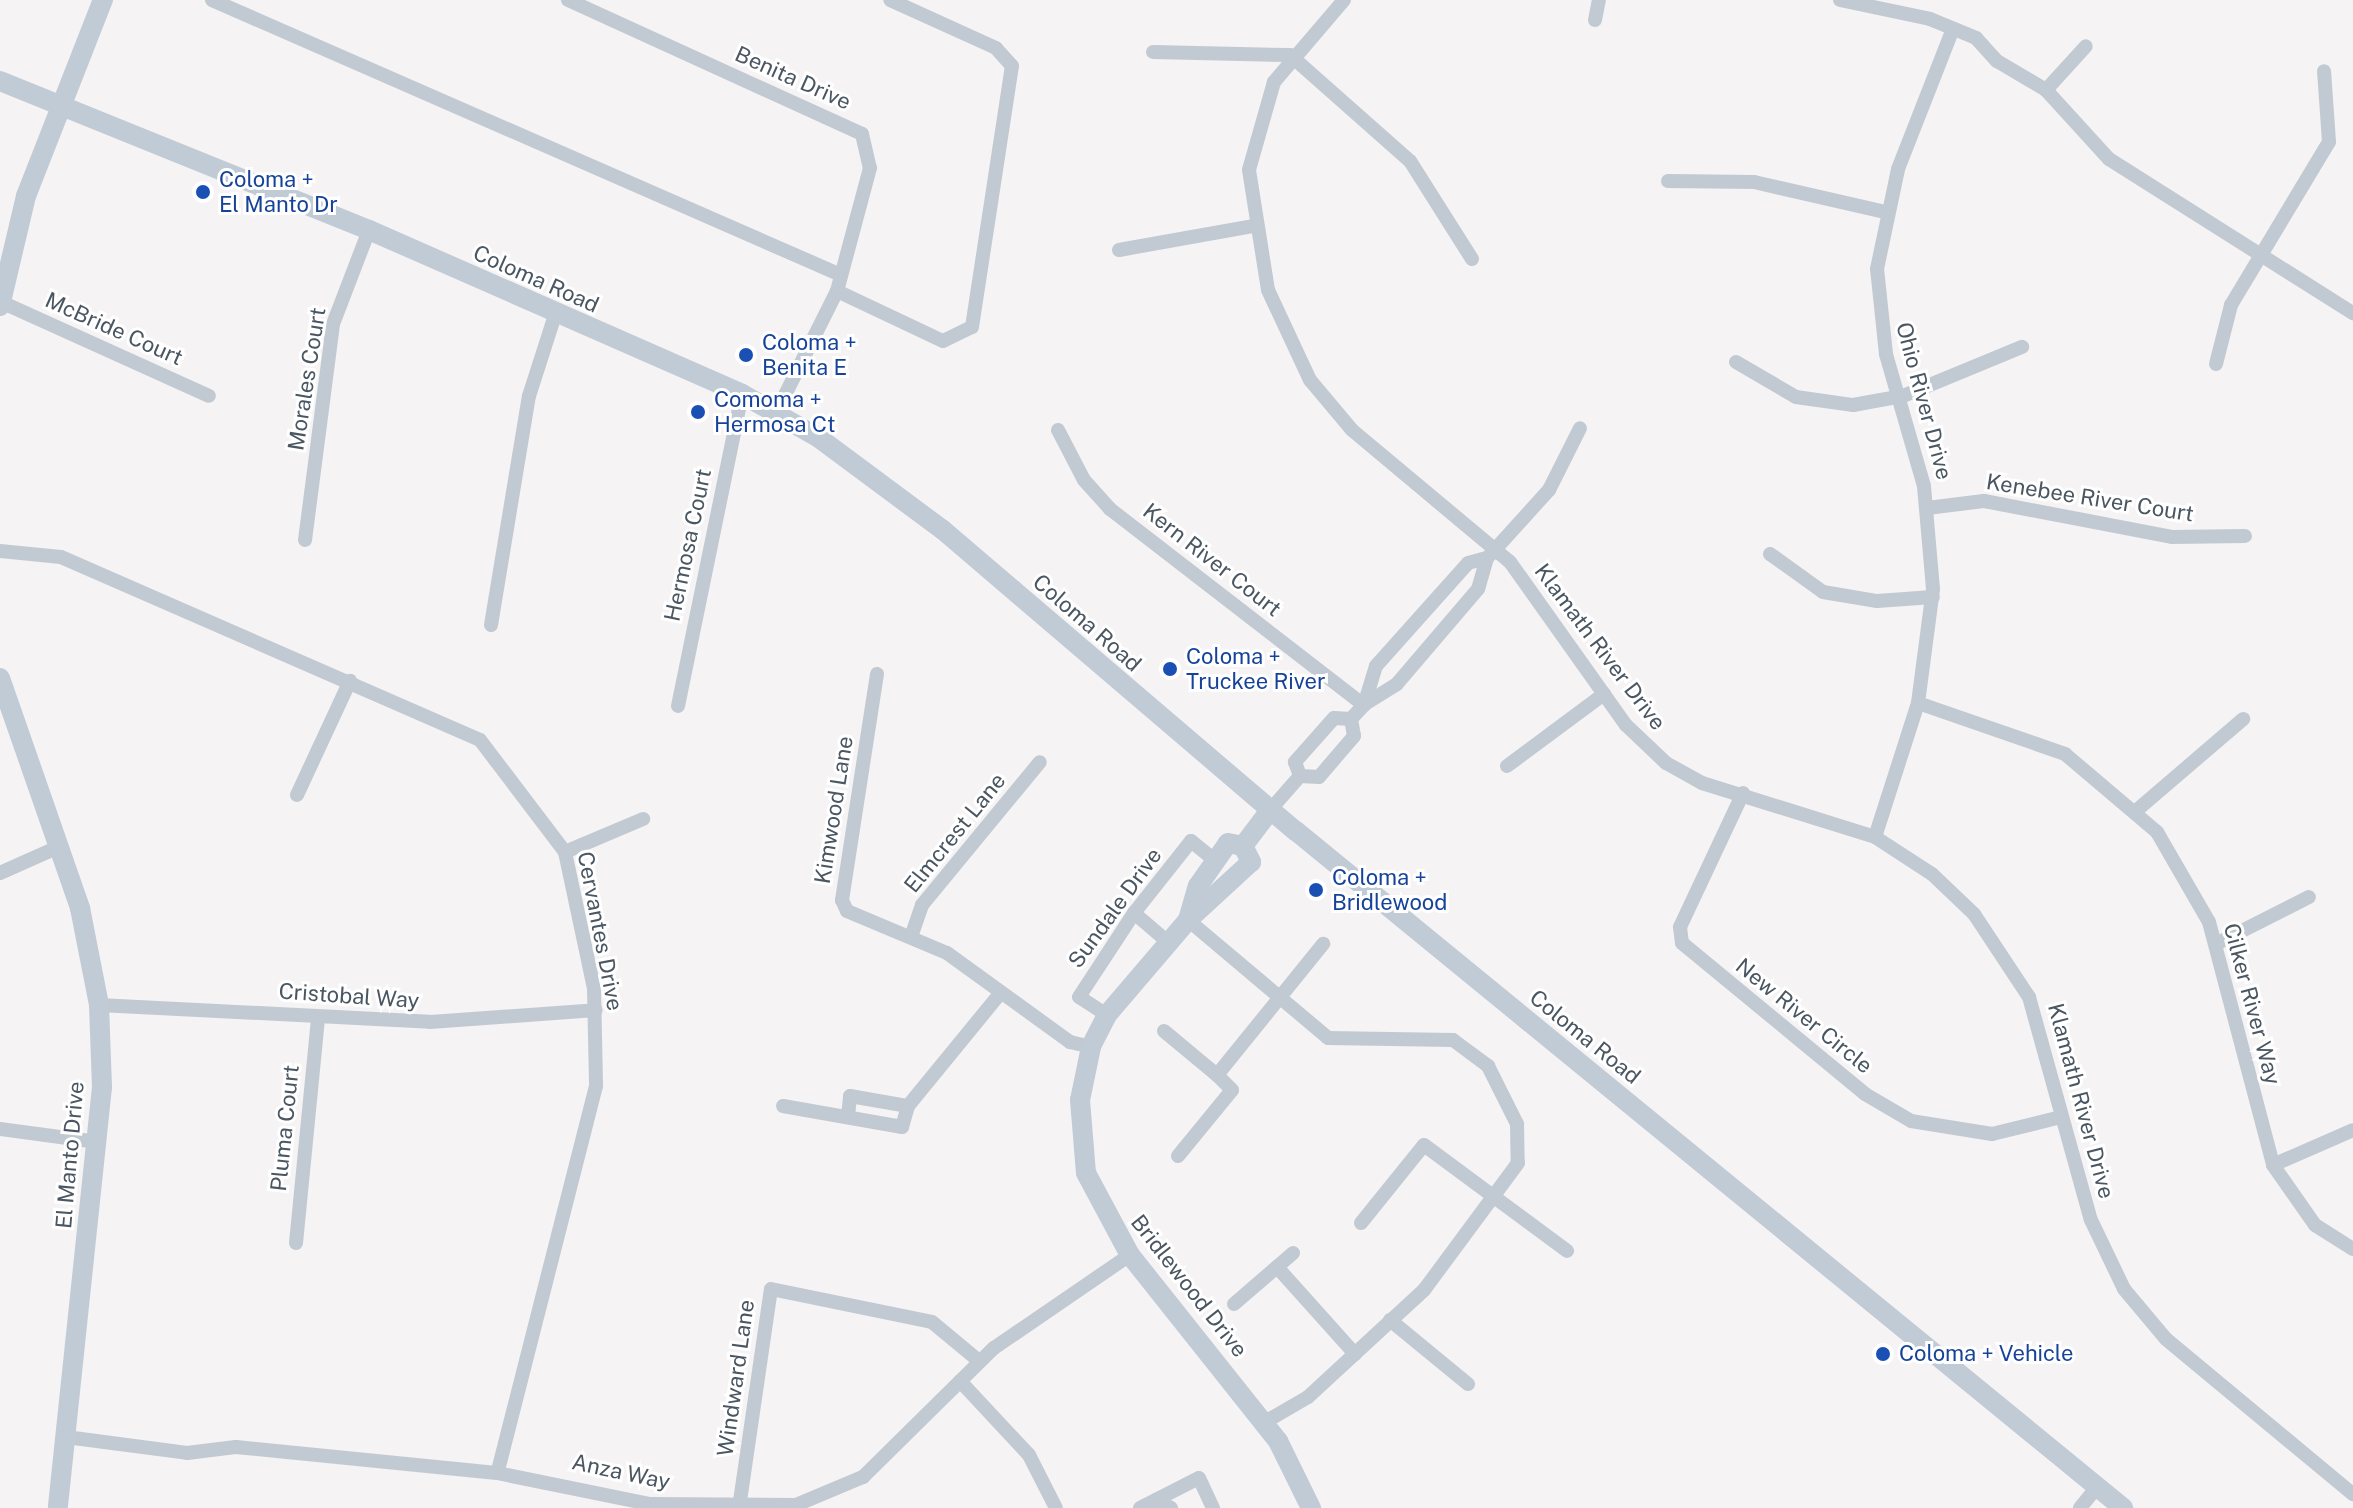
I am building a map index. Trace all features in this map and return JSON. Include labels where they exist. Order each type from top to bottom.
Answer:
[{"type":"main road","points":[[0,304],[26,196],[103,0]]},
{"type":"main road","name":"Coloma Road","points":[[0,81],[60,108],[369,230],[777,411],[943,530],[1271,809],[2123,1508]]},
{"type":"main road","name":"El Manto Drive","points":[[0,678],[54,849],[80,908],[99,1005],[97,1142],[58,1507]]},
{"type":"main road","name":"Bridlewood Drive","points":[[1271,809],[1243,846],[1251,862],[1188,920],[1107,1015],[1091,1047],[1080,1100],[1086,1173],[1130,1255],[1265,1422],[1311,1508]]},
{"type":"main road","points":[[1212,858],[1228,843],[1243,846]]},
{"type":"main road","name":"Bridlewood Drive","points":[[1188,920],[1212,858]]},
{"type":"street","points":[[212,0],[841,275]]},
{"type":"street","name":"Benita Drive","points":[[568,0],[862,134],[870,168],[837,291],[777,411]]},
{"type":"street","points":[[837,291],[943,341],[972,327],[1012,66],[996,48],[890,0]]},
{"type":"street","name":"Klamath River Drive","points":[[1344,0],[1290,55],[1252,143],[1254,226],[1279,322],[1316,389],[1352,430],[1491,553],[1562,627],[1604,694],[1666,763],[1743,793],[1875,837],[1932,874],[1993,935],[2044,1032],[2061,1117],[2091,1220],[2141,1311],[2353,1494]]},
{"type":"street","points":[[1595,20],[1599,0]]},
{"type":"street","points":[[1840,0],[1953,29],[2046,90],[2109,159],[2262,251],[2353,313]]},
{"type":"street","name":"Ohio River Drive","points":[[1875,837],[1918,703],[1933,597],[1927,508],[1903,396],[1880,326],[1885,212],[1927,82],[1953,29]]},
{"type":"street","points":[[2046,90],[2086,46]]},
{"type":"street","points":[[1153,52],[1290,55],[1410,161],[1472,259]]},
{"type":"street","points":[[2216,364],[2231,305],[2329,142],[2324,71]]},
{"type":"street","points":[[1668,181],[1754,182],[1885,212]]},
{"type":"street","points":[[1119,250],[1254,226]]},
{"type":"street","name":"Morales Court","points":[[305,540],[333,324],[369,230]]},
{"type":"street","name":"McBride Court","points":[[0,304],[209,396]]},
{"type":"street","points":[[491,625],[529,396],[555,315]]},
{"type":"street","points":[[1736,362],[1809,401],[1853,405],[1903,396],[2022,347]]},
{"type":"street","name":"Hermosa Court","points":[[678,706],[742,394]]},
{"type":"street","points":[[1351,719],[1364,705],[1397,684],[1478,589],[1491,553],[1549,490],[1580,428]]},
{"type":"street","name":"Kern River Court","points":[[1058,430],[1084,480],[1110,509],[1364,705]]},
{"type":"street","name":"Kenebee River Court","points":[[1927,508],[1984,501],[2172,537],[2245,536]]},
{"type":"street","name":"Cervantes Drive","points":[[0,551],[61,557],[480,740],[565,852],[596,1010],[592,1118],[497,1473]]},
{"type":"street","points":[[1364,705],[1376,666],[1468,563],[1491,553]]},
{"type":"street","points":[[1770,554],[1823,592],[1877,601],[1933,597]]},
{"type":"street","name":"Kimwood Lane","points":[[877,674],[842,900],[847,911],[947,953],[999,995],[1070,1042],[1091,1047]]},
{"type":"street","points":[[297,795],[350,681]]},
{"type":"street","points":[[1507,766],[1604,694]]},
{"type":"street","name":"Cilker River Way","points":[[1918,703],[2034,738],[2094,773],[2137,810],[2177,861],[2216,944],[2273,1165],[2315,1225],[2353,1249]]},
{"type":"street","points":[[1300,776],[1295,762],[1334,718],[1351,719]]},
{"type":"street","points":[[1300,776],[1319,777],[1354,736],[1351,719]]},
{"type":"street","points":[[2137,810],[2243,719]]},
{"type":"street","name":"Elmcrest Lane","points":[[911,937],[922,905],[1040,762]]},
{"type":"street","points":[[1271,809],[1300,776]]},
{"type":"street","name":"New River Circle","points":[[1743,793],[1680,927],[1682,943],[1865,1094],[1911,1121],[1992,1134],[2061,1117]]},
{"type":"street","points":[[565,852],[643,819]]},
{"type":"street","name":"Sundale Drive","points":[[1107,1015],[1079,997],[1134,913],[1191,841],[1212,858]]},
{"type":"street","points":[[0,873],[54,849]]},
{"type":"street","points":[[2216,944],[2309,897]]},
{"type":"street","points":[[1134,913],[1168,942]]},
{"type":"street","points":[[1188,920],[1279,1000],[1328,1038],[1453,1040],[1488,1066],[1517,1124],[1518,1163],[1496,1201],[1424,1290],[1308,1397],[1265,1422]]},
{"type":"street","points":[[1217,1075],[1323,944]]},
{"type":"street","points":[[783,1106],[902,1127],[908,1106],[999,995]]},
{"type":"street","name":"Cristobal Way","points":[[99,1005],[430,1022],[596,1010]]},
{"type":"street","name":"Pluma Court","points":[[296,1243],[318,1018]]},
{"type":"street","points":[[1164,1031],[1232,1090],[1178,1156]]},
{"type":"street","points":[[848,1116],[850,1096],[908,1106]]},
{"type":"street","points":[[0,1129],[97,1142]]},
{"type":"street","points":[[2273,1165],[2353,1130]]},
{"type":"street","points":[[1361,1223],[1424,1145],[1496,1201],[1512,1205],[1567,1251]]},
{"type":"street","points":[[1234,1304],[1293,1253]]},
{"type":"street","name":"Anza Way","points":[[66,1437],[187,1453],[236,1447],[497,1473],[649,1504],[739,1508],[796,1506],[863,1477],[979,1361],[1130,1255]]},
{"type":"street","points":[[1277,1267],[1355,1354]]},
{"type":"street","name":"Windward Lane","points":[[739,1508],[771,1289],[932,1322],[979,1361]]},
{"type":"street","points":[[1390,1320],[1468,1384]]},
{"type":"street","points":[[960,1381],[1029,1455],[1056,1508]]},
{"type":"street","points":[[1140,1508],[1199,1478],[1213,1508]]},
{"type":"street","points":[[2080,1508],[2097,1487]]},
{"type":"street","points":[[1156,1500],[1171,1508]]},
{"type":"place","name":"Coloma + El Manto Dr","points":[[203,192]]},
{"type":"place","name":"Coloma + Benita E","points":[[746,355]]},
{"type":"place","name":"Comoma + Hermosa Ct","points":[[698,412]]},
{"type":"place","name":"Coloma + Truckee River","points":[[1170,669]]},
{"type":"place","name":"Coloma + Bridlewood","points":[[1316,890]]},
{"type":"place","name":"Coloma + Vehicle","points":[[1883,1354]]}]
